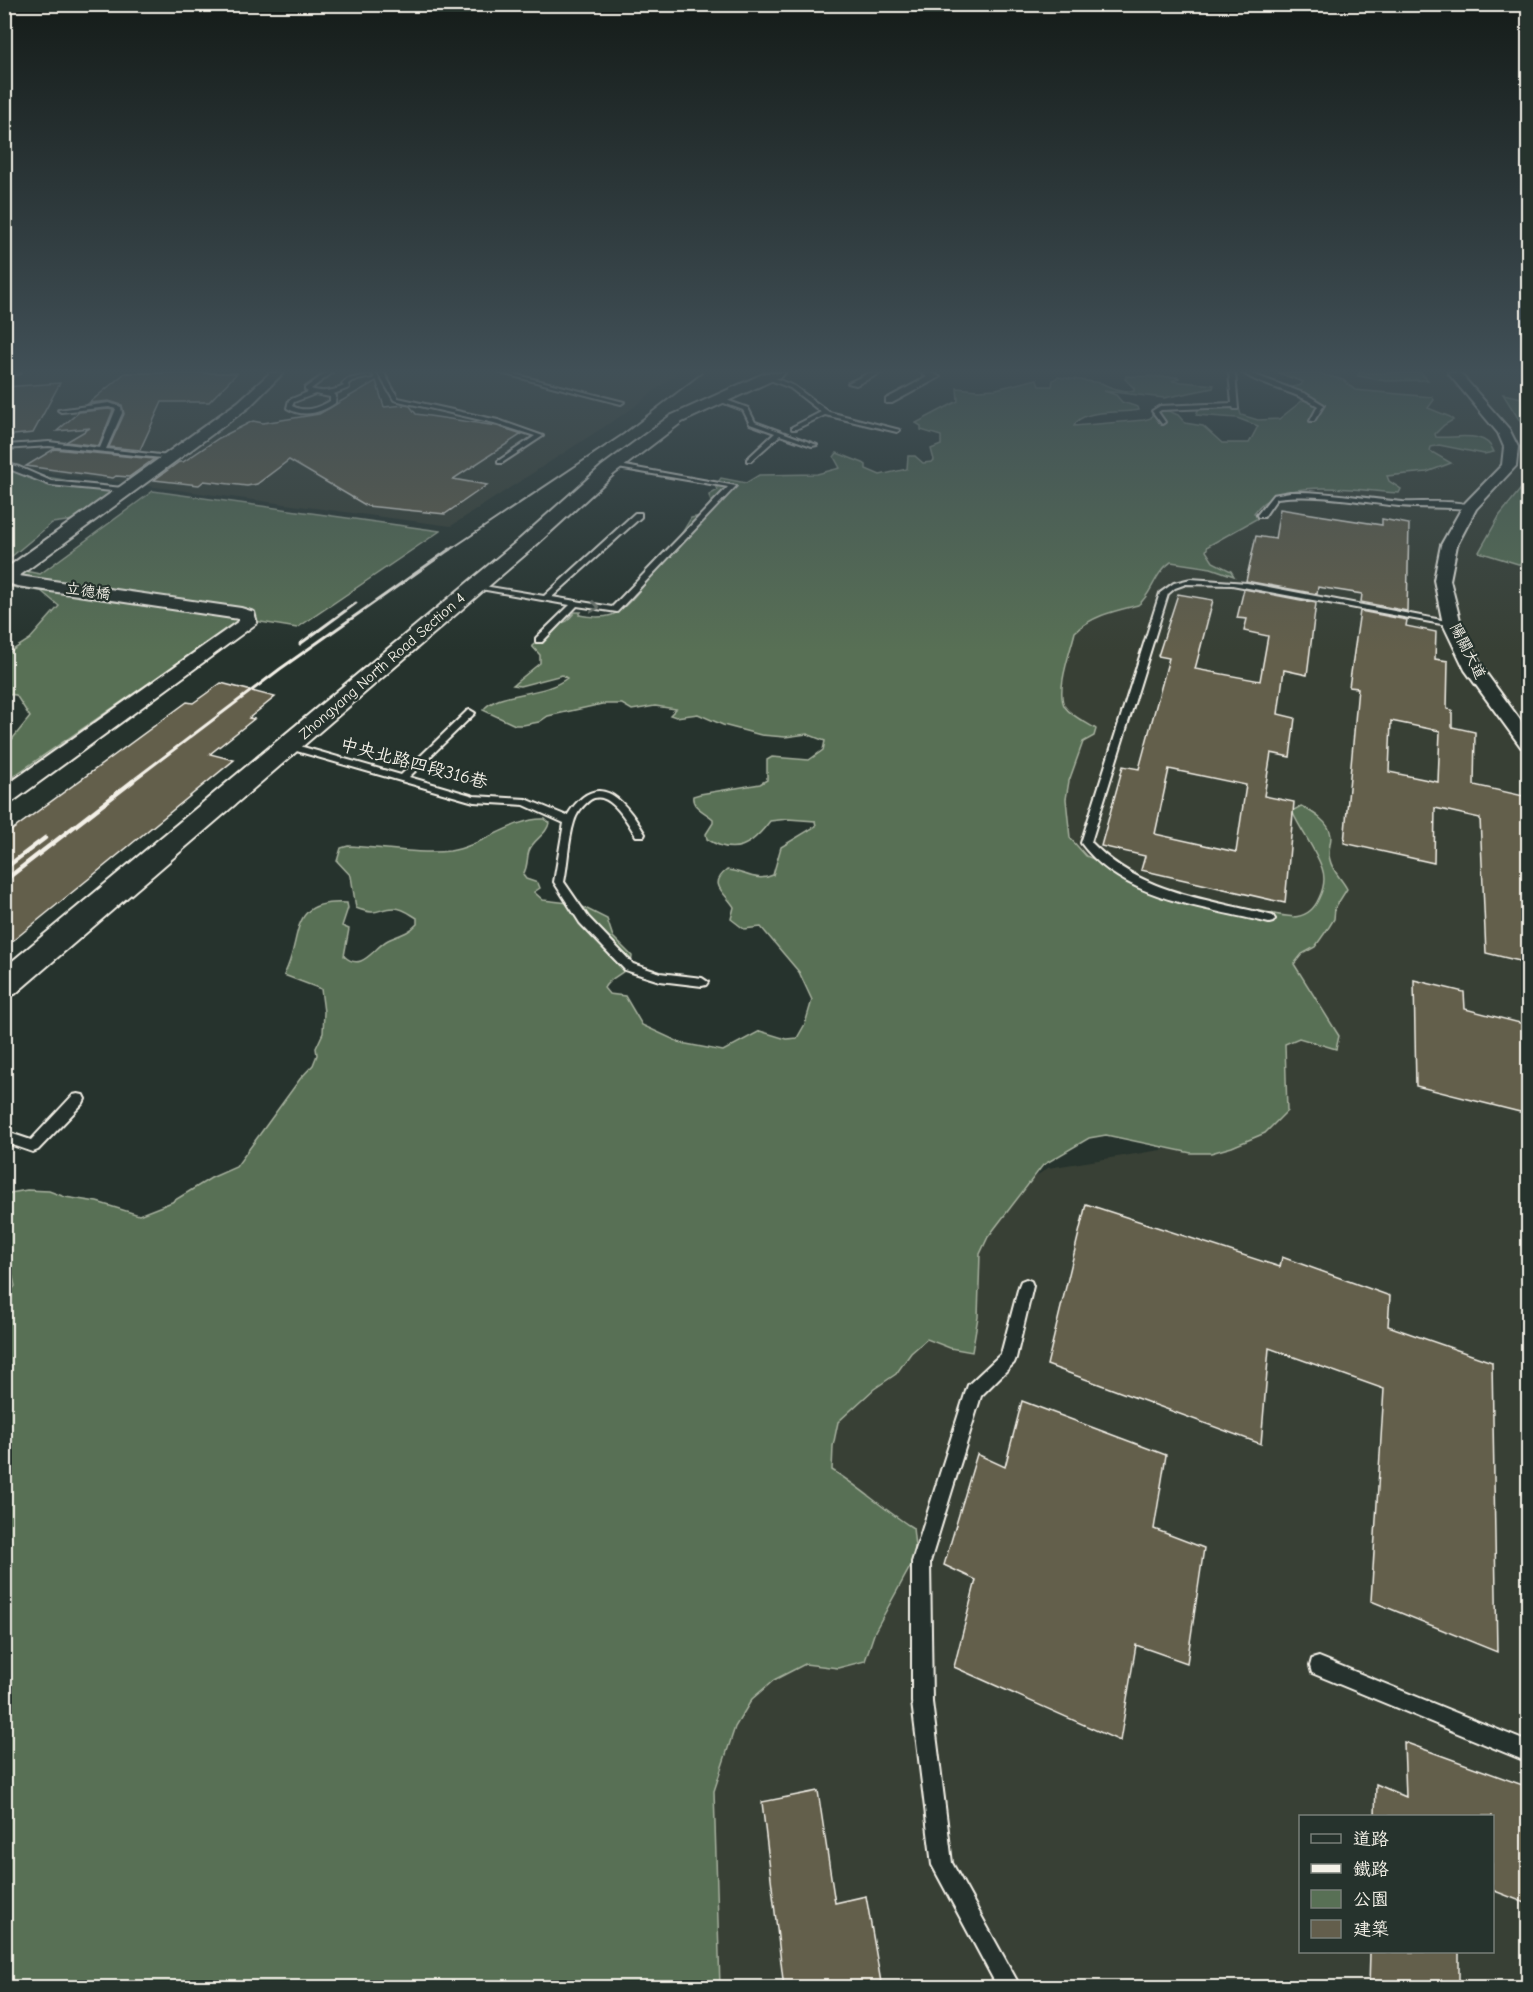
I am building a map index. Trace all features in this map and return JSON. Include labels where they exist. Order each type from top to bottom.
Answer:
[{"type":"street","points":[[123,490],[158,466]]},
{"type":"street","name":"Zhongyang North Road Section 4","points":[[4,986],[289,746],[614,466]]},
{"type":"street","name":"陽關大道","points":[[1509,466],[1469,507],[1449,545],[1442,580],[1452,624],[1474,670],[1510,722],[1528,743]]},
{"type":"street","name":"立德橋","points":[[4,796],[248,622],[248,616],[241,613],[9,578],[14,571],[123,490]]},
{"type":"lane","points":[[15,466],[39,481],[123,490]]},
{"type":"lane","points":[[475,586],[614,610],[734,486],[614,466]]},
{"type":"lane","points":[[1261,515],[1275,496],[1298,492],[1403,504],[1445,504],[1469,507]]},
{"type":"lane","points":[[546,598],[638,515]]},
{"type":"lane","points":[[1269,919],[1140,884],[1096,856],[1086,843],[1164,593],[1179,583],[1232,582],[1337,604],[1452,624]]},
{"type":"lane","points":[[539,640],[575,604]]},
{"type":"lane","points":[[402,779],[470,713]]},
{"type":"lane","name":"中央北路四段316巷","points":[[289,746],[474,800],[526,802],[569,821]]},
{"type":"lane","points":[[640,834],[621,805],[602,794],[592,795],[583,801],[569,821],[559,882],[584,920],[629,966],[660,977],[702,982]]},
{"type":"lane","points":[[4,1136],[33,1146],[78,1099]]},
{"type":"lane","points":[[1010,1988],[942,1865],[922,1702],[921,1563],[974,1391],[1008,1358],[1026,1286]]},
{"type":"lane","points":[[1319,1666],[1528,1752]]},
{"type":"shaded area","points":[[5,466],[544,466],[451,526]]},
{"type":"shaded area","points":[[1239,466],[1528,466],[1528,1987],[620,1988],[679,1651],[955,1232],[1048,1168],[1242,1137],[1049,871],[1051,648]]},
{"type":"green space","points":[[839,466],[866,466],[866,469],[880,475],[907,469],[907,466],[1443,466],[1427,472],[1387,476],[1389,481],[1401,489],[1399,493],[1343,488],[1300,489],[1266,501],[1254,513],[1258,518],[1208,546],[1206,551],[1213,562],[1231,571],[1234,576],[1211,568],[1171,562],[1161,572],[1147,596],[1138,605],[1105,614],[1089,621],[1075,632],[1067,659],[1062,700],[1071,713],[1096,729],[1094,736],[1083,742],[1069,781],[1066,799],[1070,838],[1086,856],[1218,913],[1245,909],[1296,917],[1313,908],[1322,891],[1324,880],[1319,861],[1292,811],[1301,806],[1320,818],[1327,826],[1331,836],[1329,854],[1331,864],[1347,889],[1335,908],[1334,919],[1315,947],[1302,954],[1294,964],[1339,1036],[1336,1049],[1299,1038],[1285,1044],[1287,1111],[1265,1133],[1232,1147],[1211,1153],[1191,1153],[1106,1135],[1089,1138],[1043,1165],[988,1237],[980,1254],[978,1317],[972,1352],[950,1348],[927,1339],[911,1353],[896,1374],[874,1389],[838,1422],[833,1446],[832,1470],[913,1528],[916,1556],[875,1631],[865,1661],[838,1668],[805,1664],[774,1680],[752,1699],[735,1727],[714,1791],[720,1987],[5,1987],[4,1300],[15,1286],[11,1269],[11,1249],[5,1247],[5,1194],[27,1190],[49,1191],[139,1215],[172,1202],[211,1178],[236,1167],[300,1079],[313,1065],[317,1055],[316,1048],[323,1033],[324,1012],[321,989],[284,975],[300,923],[306,914],[314,907],[328,903],[347,903],[348,908],[342,926],[349,929],[344,956],[356,962],[362,961],[388,940],[407,932],[417,924],[417,918],[401,909],[389,908],[374,912],[356,908],[351,876],[337,861],[341,848],[348,846],[413,851],[450,851],[474,844],[522,822],[545,819],[549,823],[548,827],[531,847],[523,875],[526,879],[538,883],[540,888],[534,892],[543,900],[577,904],[607,919],[613,937],[632,956],[629,967],[607,983],[604,988],[609,994],[625,996],[642,1025],[681,1043],[723,1051],[760,1031],[786,1039],[797,1038],[805,1024],[812,1000],[799,972],[761,927],[744,929],[731,919],[734,907],[718,885],[721,875],[727,870],[761,878],[773,875],[781,847],[816,826],[815,821],[788,819],[770,821],[750,842],[734,848],[726,847],[707,839],[706,834],[713,819],[696,806],[693,796],[760,784],[767,780],[767,760],[772,757],[809,760],[823,750],[825,741],[807,734],[785,737],[761,735],[723,725],[698,714],[676,717],[670,715],[676,709],[655,706],[632,710],[622,704],[602,704],[548,716],[539,722],[523,725],[515,725],[483,710],[499,700],[546,688],[567,678],[562,675],[520,686],[513,685],[540,663],[540,655],[532,646],[556,625],[567,621],[575,612],[581,612],[579,615],[604,617],[621,610],[643,587],[691,518],[701,516],[711,502],[709,495],[718,490],[716,485],[721,478],[746,483],[759,475],[817,474],[840,468]]},
{"type":"green space","points":[[5,470],[64,480],[111,492],[74,520],[52,523],[5,562]]},
{"type":"green space","points":[[1528,480],[1528,567],[1479,552],[1500,515]]},
{"type":"green space","points":[[153,491],[440,531],[297,628],[242,619],[5,782],[5,748],[30,717],[16,695],[5,694],[5,655],[30,639],[59,606],[41,591],[5,586],[5,567],[40,574]]},
{"type":"building","points":[[26,466],[144,466],[129,477],[116,476],[113,478]]},
{"type":"building","points":[[173,466],[281,466],[257,484],[247,486],[204,481],[199,485],[154,480]]},
{"type":"building","points":[[299,466],[473,466],[453,479],[487,485],[445,514],[367,506]]},
{"type":"building","points":[[1280,509],[1382,525],[1382,519],[1409,524],[1407,611],[1361,602],[1362,594],[1318,587],[1317,594],[1246,581],[1256,536],[1275,539]]},
{"type":"building","points":[[1244,589],[1316,603],[1307,675],[1284,670],[1278,714],[1295,718],[1290,757],[1271,753],[1264,796],[1294,802],[1285,903],[1141,870],[1145,856],[1101,846],[1123,766],[1139,769],[1169,658],[1158,656],[1178,594],[1213,600],[1195,669],[1260,681],[1268,636],[1244,631],[1247,619],[1237,618]],"holes":[[[1169,769],[1246,785],[1236,852],[1155,834]]]},
{"type":"building","points":[[1360,611],[1407,620],[1406,626],[1436,632],[1435,659],[1448,661],[1447,709],[1452,710],[1452,727],[1475,732],[1474,785],[1528,797],[1528,963],[1486,953],[1480,818],[1435,808],[1434,863],[1344,843],[1358,688],[1349,687]],"holes":[[[1391,721],[1440,731],[1438,782],[1389,772]]]},
{"type":"building","points":[[221,683],[275,697],[249,718],[254,719],[210,754],[234,760],[4,948],[4,836],[187,702],[193,703]]},
{"type":"building","points":[[1414,980],[1464,992],[1465,1009],[1528,1025],[1528,1114],[1416,1086]]},
{"type":"building","points":[[1086,1204],[1280,1267],[1282,1257],[1390,1296],[1388,1326],[1492,1362],[1497,1652],[1371,1601],[1384,1389],[1269,1348],[1261,1444],[1047,1365]]},
{"type":"building","points":[[1022,1401],[1166,1455],[1154,1529],[1204,1548],[1187,1663],[1136,1645],[1120,1741],[954,1667],[976,1580],[944,1565],[977,1454],[1005,1467]]},
{"type":"building","points":[[1404,1742],[1528,1787],[1528,1904],[1494,1891],[1494,1815],[1375,1815],[1376,1784],[1406,1797]]},
{"type":"building","points":[[818,1791],[835,1903],[866,1896],[882,1988],[784,1988],[762,1802]]},
{"type":"building","points":[[1370,1953],[1459,1953],[1459,1988],[1369,1988]]},
{"type":"railway","points":[[448,551],[575,466]]},
{"type":"railway","points":[[131,782],[280,669],[450,549]]},
{"type":"railway","points":[[300,644],[356,603]]},
{"type":"railway","points":[[4,881],[133,781]]},
{"type":"railway","points":[[4,869],[45,838]]}]
